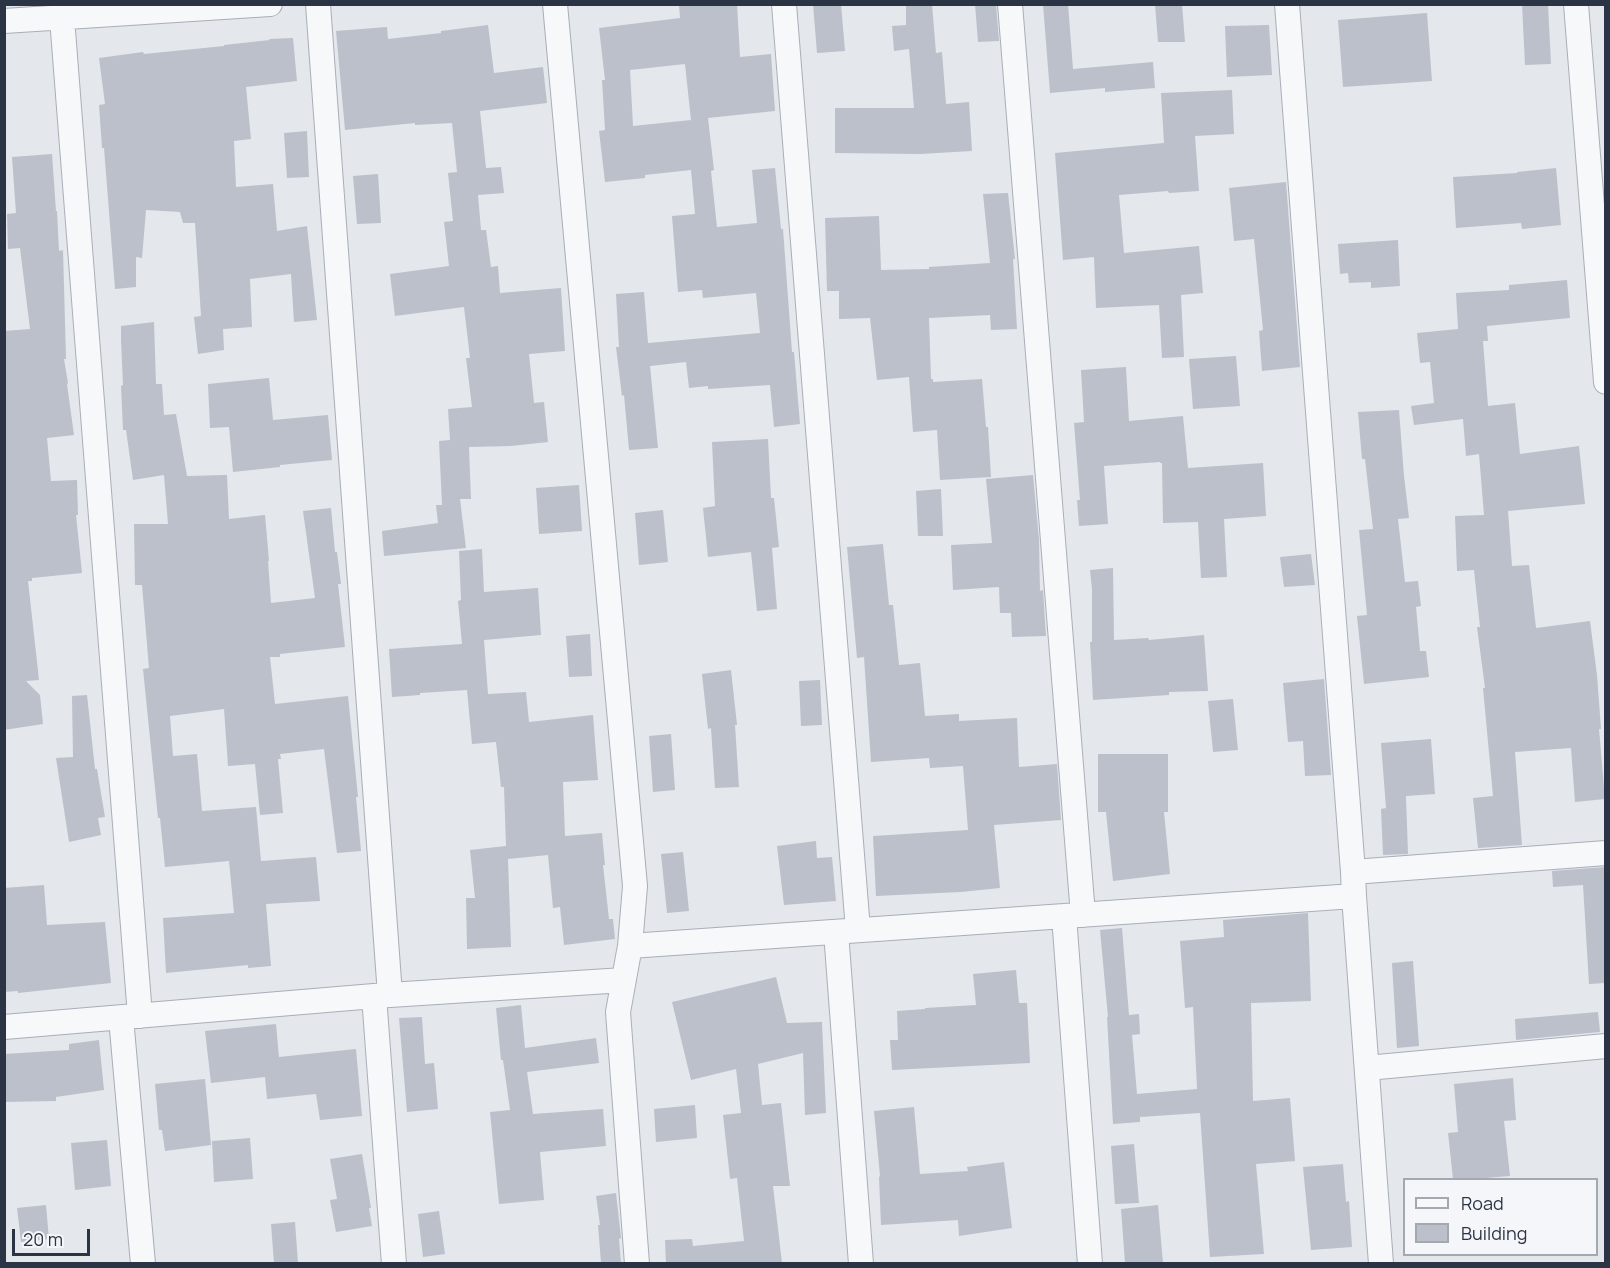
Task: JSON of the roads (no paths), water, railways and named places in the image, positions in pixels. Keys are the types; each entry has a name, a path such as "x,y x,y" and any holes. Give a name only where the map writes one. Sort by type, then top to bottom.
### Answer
{"street":[{"path":"4,21 270,4"},
{"path":"318,4 382,996 394,1263"},
{"path":"555,4 634,886 630,946 618,1012 637,1263"},
{"path":"784,4 847,931 861,1263"},
{"path":"1010,4 1073,915 1090,1263"},
{"path":"1287,4 1381,1263"},
{"path":"1576,4 1602,299 1605,382"},
{"path":"62,18 130,1017 143,1263"},
{"path":"630,946 1073,915 1605,853"},
{"path":"4,1027 382,996 624,980"},
{"path":"1367,1068 1605,1046"}]}
